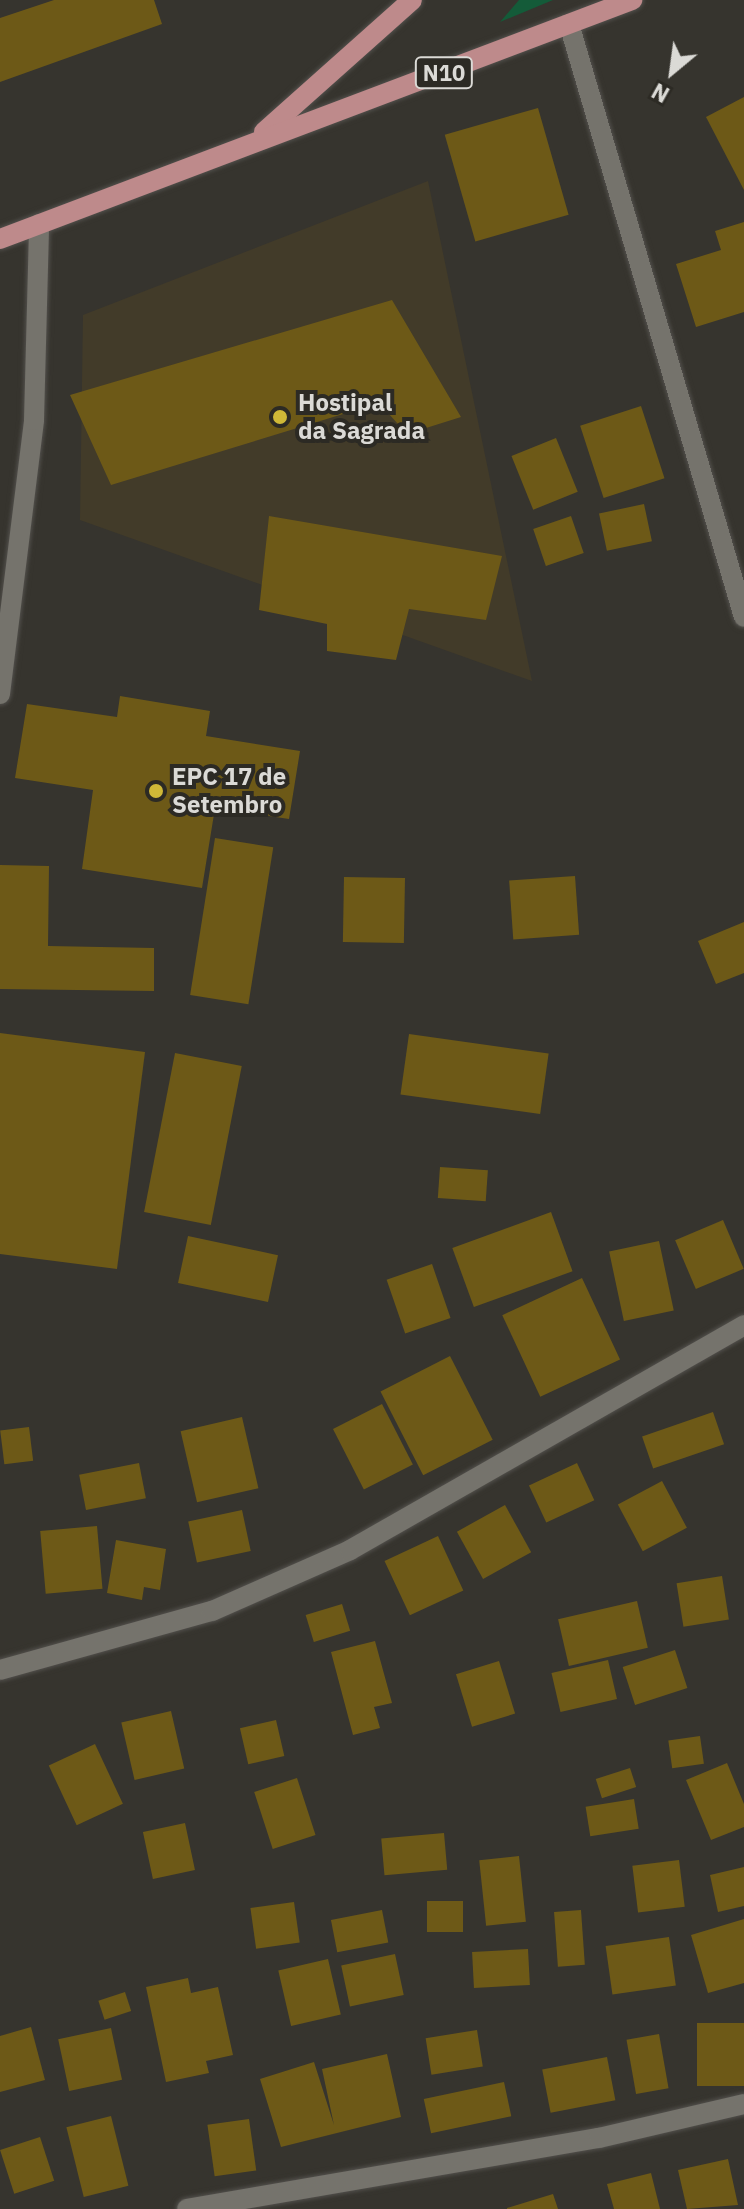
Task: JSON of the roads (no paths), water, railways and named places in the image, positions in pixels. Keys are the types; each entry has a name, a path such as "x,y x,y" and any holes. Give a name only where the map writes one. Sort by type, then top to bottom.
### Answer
{"main road":[{"name":"N10","path":"255,140 412,0"},
{"name":"N10","path":"0,239 255,140 632,0"}],"street":[{"path":"569,24 744,617"},
{"path":"0,694 34,420 39,224"},
{"path":"0,1670 212,1611 350,1550 744,1325"},
{"path":"187,2209 599,2138 744,2104"}],"place":[{"name":"Hostipal da Sagrada","path":"280,417"},
{"name":"EPC 17 de Setembro","path":"156,791"}]}
